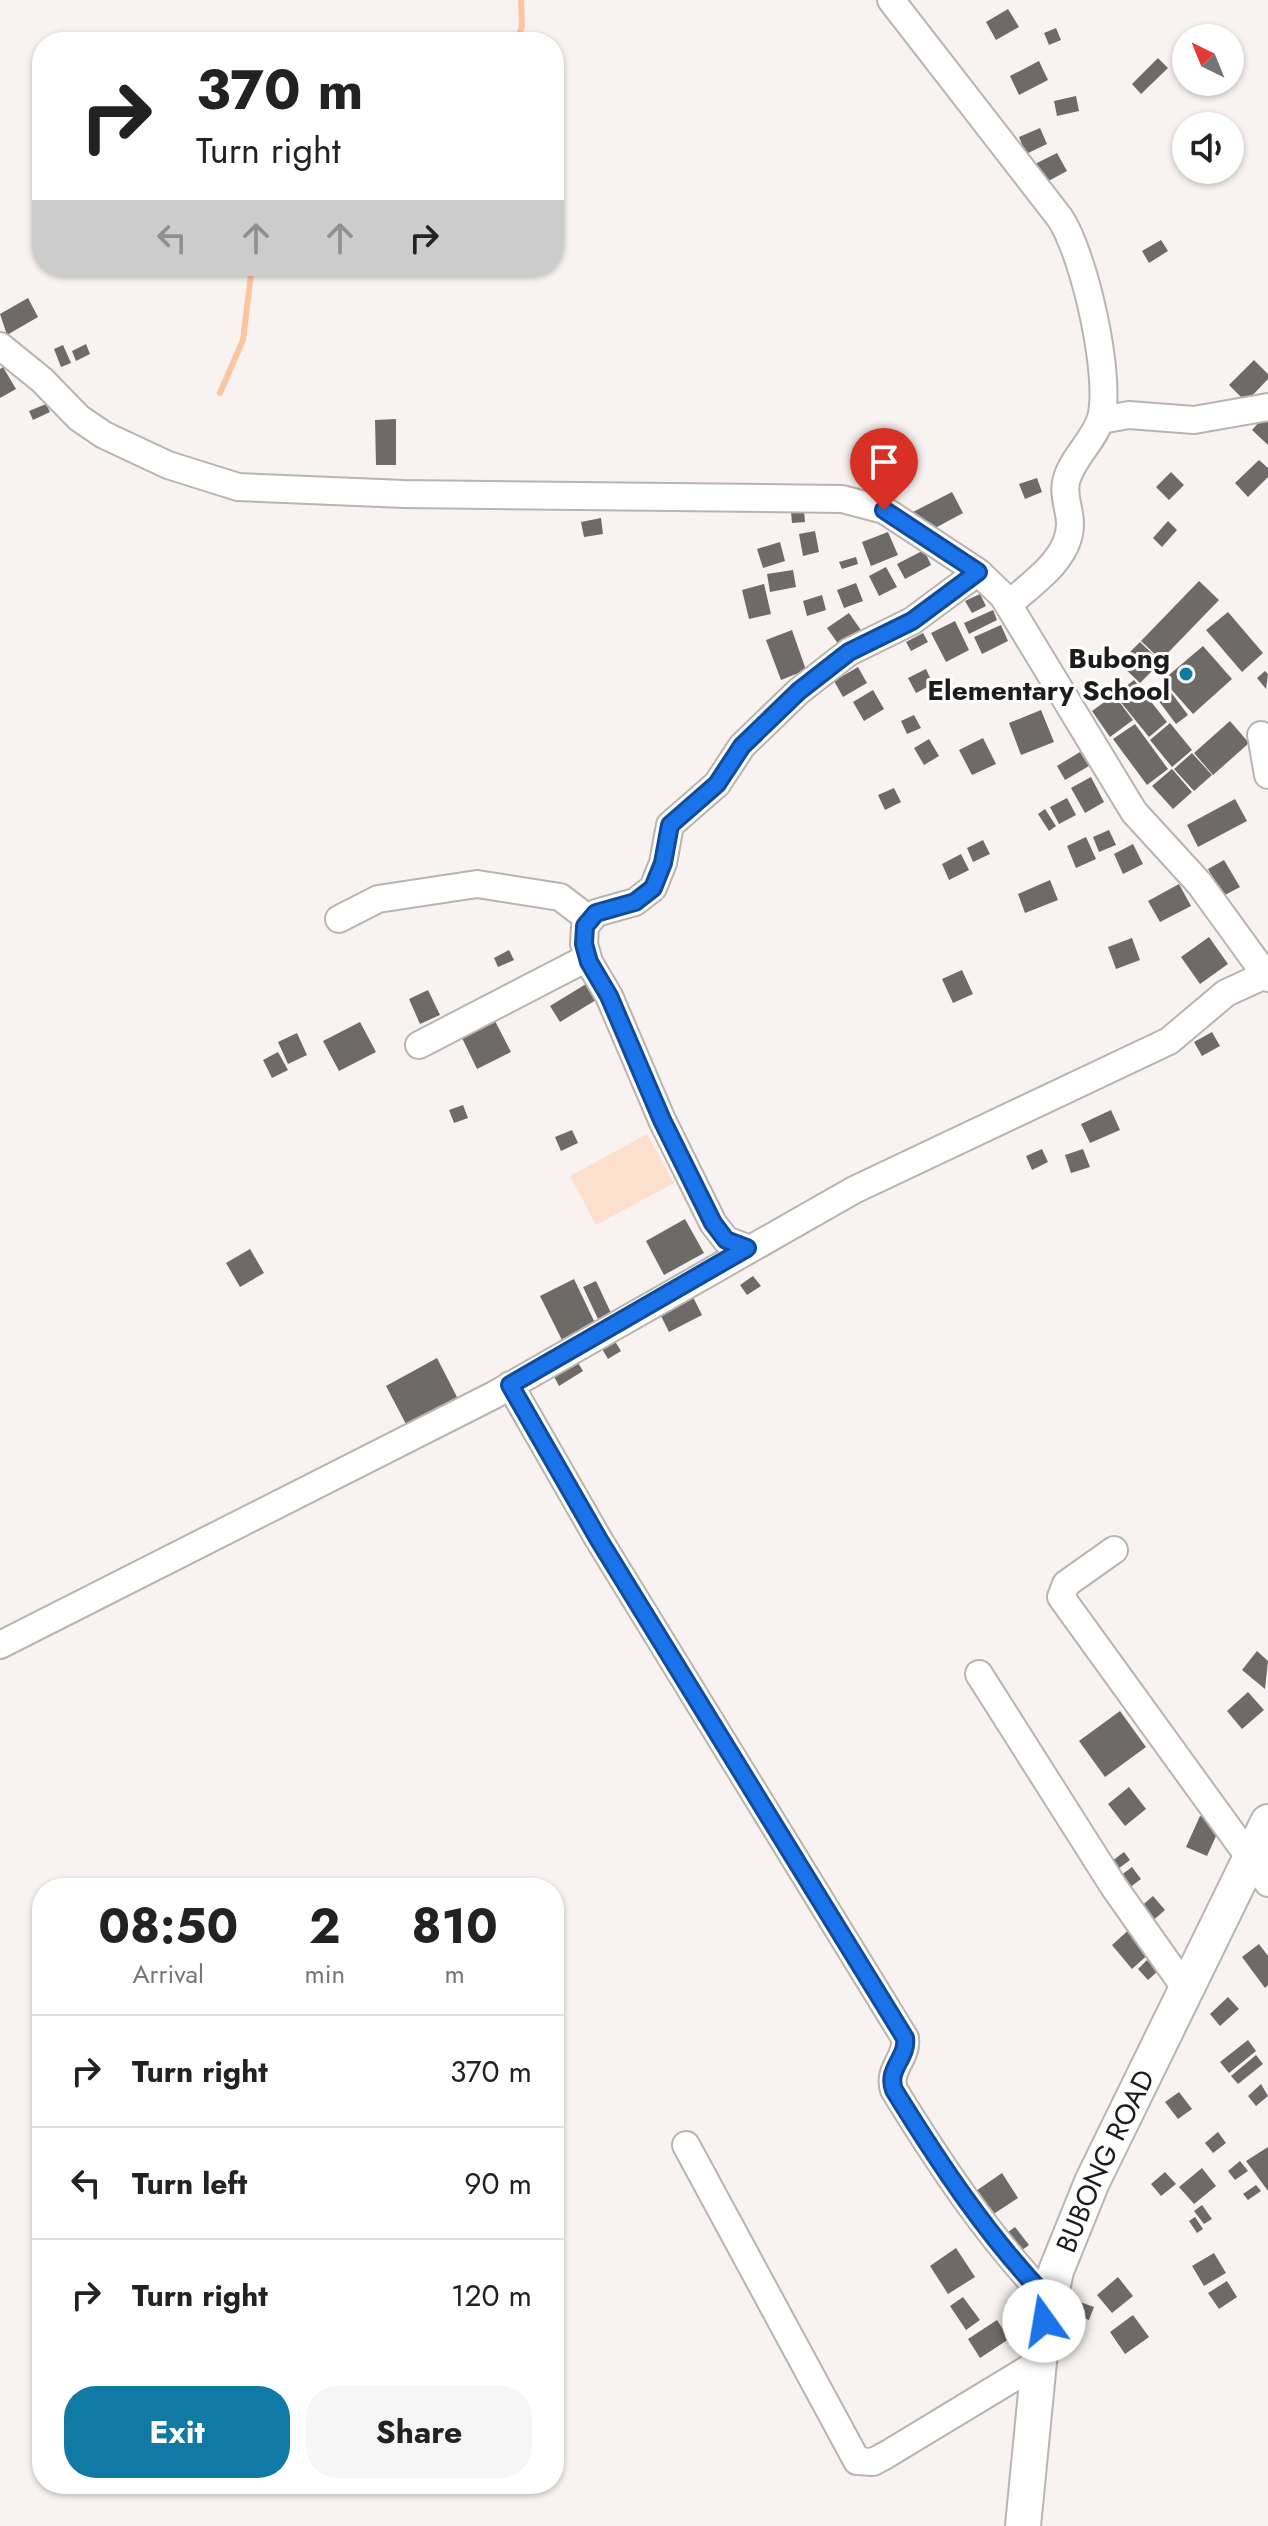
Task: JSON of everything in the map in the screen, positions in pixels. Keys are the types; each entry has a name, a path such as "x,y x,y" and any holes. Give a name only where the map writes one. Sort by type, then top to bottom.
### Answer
{"main road":[{"name":"BUBONG ROAD","path":"1023,2526 1038,2363 1048,2299 1076,2218 1186,1989 1259,1871 1268,1822"}],"street":[{"path":"891,0 1068,231 1091,306 1100,363 1101,420 1067,480 1070,521 1064,550 1009,604"},
{"path":"0,346 79,418 104,435 168,465 225,484 404,494 853,500 884,510 978,572 1009,604 1134,812 1199,883 1266,976 1226,993 1169,1041 1083,1085 882,1176 747,1248 510,1385 0,1645"},
{"path":"1101,420 1129,415 1194,420 1268,407"},
{"path":"747,1248 726,1240 713,1223 662,1120 609,996 587,958 583,935 589,919 596,913 635,902 653,888 663,863 670,825 717,784 742,746 799,691 849,652 912,621 978,572"},
{"path":"1261,735 1268,775"},
{"path":"339,919 378,899 477,884 560,897 589,919"},
{"path":"419,1045 587,958"},
{"path":"510,1385 599,1540 905,2038 905,2049 891,2077 894,2090 975,2210 1015,2264 1048,2299"},
{"path":"1114,1550 1066,1584 1061,1597 1259,1871"},
{"path":"979,1674 1114,1887 1186,1989"},
{"path":"686,2145 857,2461 873,2462 886,2455 1038,2363"}],"shaded area":[{"path":"647,1134 674,1183 596,1225 570,1176"}],"building":[{"path":"1008,9 1019,27 996,40 986,22"},
{"path":"1056,28 1061,40 1049,45 1044,33"},
{"path":"1158,58 1168,68 1141,94 1132,84"},
{"path":"1039,61 1048,80 1019,95 1010,76"},
{"path":"1076,96 1079,111 1057,116 1054,101"},
{"path":"1040,128 1047,144 1026,154 1019,137"},
{"path":"1057,153 1067,171 1041,185 1031,166"},
{"path":"1161,240 1168,251 1149,263 1142,251"},
{"path":"28,298 38,317 7,335 0,314"},
{"path":"86,344 90,354 76,361 72,351"},
{"path":"63,345 71,363 61,367 54,349"},
{"path":"1254,360 1268,374 1268,379 1246,402 1229,385"},
{"path":"3,367 16,389 0,398 0,369"},
{"path":"46,404 50,412 33,420 29,411"},
{"path":"1268,412 1268,445 1252,430"},
{"path":"396,419 396,465 376,465 375,420"},
{"path":"1259,460 1268,468 1268,477 1248,497 1235,483"},
{"path":"1171,472 1184,485 1169,500 1156,487"},
{"path":"1037,478 1042,492 1025,499 1019,484"},
{"path":"952,492 963,513 924,534 913,512"},
{"path":"804,510 805,522 792,523 791,512"},
{"path":"601,518 603,534 584,537 581,522"},
{"path":"1168,521 1177,530 1162,547 1153,538"},
{"path":"815,531 819,552 803,556 799,534"},
{"path":"888,532 898,555 871,566 862,542"},
{"path":"780,542 785,561 763,568 757,549"},
{"path":"924,550 931,565 905,579 897,564"},
{"path":"856,557 858,564 842,569 839,562"},
{"path":"886,567 897,587 879,596 869,576"},
{"path":"793,570 796,587 770,592 767,574"},
{"path":"1199,581 1219,600 1161,660 1141,641"},
{"path":"856,583 863,601 844,608 837,590"},
{"path":"764,584 771,614 749,619 742,590"},
{"path":"980,594 986,606 972,613 965,601"},
{"path":"822,595 826,610 807,616 803,601"},
{"path":"993,610 997,620 969,634 964,623"},
{"path":"1228,612 1263,653 1242,672 1206,630"},
{"path":"849,613 863,633 841,648 827,628"},
{"path":"955,621 969,650 946,662 931,633"},
{"path":"1001,625 1008,641 982,654 974,637"},
{"path":"792,630 806,670 781,680 766,640"},
{"path":"923,633 928,642 911,651 906,642"},
{"path":"1140,642 1161,662 1140,683 1119,663"},
{"path":"1203,646 1232,679 1193,714 1163,680"},
{"path":"858,667 867,683 843,697 834,681"},
{"path":"926,669 933,684 916,693 908,678"},
{"path":"1265,671 1268,674 1266,689 1257,678"},
{"path":"1134,680 1167,722 1149,737 1115,695"},
{"path":"873,690 884,709 864,721 853,702"},
{"path":"1170,691 1188,715 1176,724 1158,700"},
{"path":"1114,695 1133,720 1110,737 1092,711"},
{"path":"1041,710 1054,742 1021,755 1009,723"},
{"path":"914,715 921,728 907,734 901,721"},
{"path":"1230,721 1249,743 1213,775 1194,753"},
{"path":"1170,723 1192,750 1172,767 1150,740"},
{"path":"1135,724 1168,769 1147,785 1113,739"},
{"path":"983,738 996,764 972,775 959,750"},
{"path":"929,739 939,756 924,765 914,748"},
{"path":"1080,752 1089,766 1065,780 1057,766"},
{"path":"1192,753 1212,775 1194,791 1174,769"},
{"path":"1172,769 1192,792 1173,809 1152,786"},
{"path":"1091,777 1104,802 1085,813 1071,788"},
{"path":"894,788 901,802 885,810 878,795"},
{"path":"1067,798 1076,815 1059,824 1050,807"},
{"path":"1235,799 1247,821 1198,847 1187,825"},
{"path":"1045,809 1056,826 1049,831 1038,814"},
{"path":"1109,830 1116,845 1099,852 1093,837"},
{"path":"1086,837 1096,859 1076,868 1067,846"},
{"path":"983,840 990,854 973,862 967,848"},
{"path":"1133,844 1143,864 1123,874 1114,854"},
{"path":"961,854 969,870 949,880 942,864"},
{"path":"1224,860 1240,887 1223,896 1208,869"},
{"path":"1050,880 1058,900 1025,913 1018,894"},
{"path":"1179,884 1191,906 1160,922 1148,901"},
{"path":"1209,937 1228,964 1200,984 1181,957"},
{"path":"1132,938 1140,960 1116,969 1108,947"},
{"path":"509,950 514,960 498,967 494,958"},
{"path":"962,970 973,994 953,1003 942,979"},
{"path":"586,984 596,1000 560,1022 550,1006"},
{"path":"428,990 440,1015 420,1024 409,999"},
{"path":"495,1021 511,1052 477,1069 462,1038"},
{"path":"360,1022 376,1052 339,1071 323,1041"},
{"path":"1212,1032 1220,1046 1202,1056 1194,1042"},
{"path":"297,1033 307,1055 288,1064 278,1042"},
{"path":"278,1052 288,1070 272,1078 263,1060"},
{"path":"463,1105 468,1118 454,1123 449,1110"},
{"path":"1111,1110 1120,1130 1090,1143 1081,1124"},
{"path":"572,1130 578,1143 561,1151 555,1137"},
{"path":"1042,1149 1048,1162 1032,1170 1026,1156"},
{"path":"1083,1149 1090,1167 1071,1173 1065,1155"},
{"path":"685,1219 704,1253 664,1275 646,1241"},
{"path":"250,1249 264,1273 240,1287 226,1263"},
{"path":"753,1276 761,1286 747,1295 740,1285"},
{"path":"574,1279 595,1323 562,1340 540,1296"},
{"path":"596,1281 611,1313 598,1319 583,1287"},
{"path":"691,1293 702,1315 669,1332 658,1310"},
{"path":"611,1335 621,1351 608,1359 598,1342"},
{"path":"573,1355 583,1371 559,1386 550,1369"},
{"path":"437,1358 458,1399 407,1426 386,1386"},
{"path":"1257,1651 1268,1661 1265,1689 1242,1670"},
{"path":"1248,1692 1264,1710 1242,1729 1227,1711"},
{"path":"1120,1711 1146,1747 1105,1777 1079,1741"},
{"path":"1129,1787 1146,1809 1125,1826 1108,1804"},
{"path":"1200,1816 1221,1825 1207,1856 1186,1847"},
{"path":"1124,1852 1130,1860 1118,1869 1112,1861"},
{"path":"1132,1867 1141,1879 1129,1888 1120,1876"},
{"path":"1153,1896 1165,1910 1150,1923 1138,1909"},
{"path":"1132,1927 1152,1951 1132,1969 1112,1945"},
{"path":"1259,1944 1268,1956 1268,1985 1265,1988 1242,1957"},
{"path":"1147,1960 1158,1971 1148,1980 1138,1969"},
{"path":"1228,1997 1239,2009 1220,2026 1210,2014"},
{"path":"1248,2040 1256,2051 1229,2073 1220,2062"},
{"path":"1256,2055 1263,2064 1238,2084 1231,2076"},
{"path":"1261,2084 1268,2096 1256,2106 1248,2096"},
{"path":"1179,2092 1192,2109 1178,2119 1165,2102"},
{"path":"1218,2132 1226,2143 1213,2153 1205,2143"},
{"path":"1268,2147 1268,2191 1246,2161"},
{"path":"1240,2161 1248,2171 1235,2180 1228,2171"},
{"path":"1202,2168 1216,2186 1194,2204 1179,2187"},
{"path":"1165,2172 1176,2184 1161,2196 1151,2184"},
{"path":"1002,2173 1018,2198 989,2217 973,2193"},
{"path":"1256,2185 1261,2191 1248,2200 1243,2194"},
{"path":"1202,2205 1212,2219 1204,2224 1194,2211"},
{"path":"1195,2217 1203,2229 1197,2233 1189,2221"},
{"path":"1015,2227 1029,2245 1014,2256 1000,2238"},
{"path":"956,2248 975,2277 948,2294 930,2266"},
{"path":"1214,2253 1226,2273 1204,2286 1192,2266"},
{"path":"1118,2277 1133,2296 1112,2313 1097,2295"},
{"path":"1227,2281 1237,2297 1219,2309 1208,2293"},
{"path":"963,2297 980,2320 966,2330 950,2306"},
{"path":"1080,2302 1094,2307 1089,2320 1075,2315"},
{"path":"1133,2315 1149,2337 1125,2354 1110,2332"},
{"path":"997,2320 1009,2339 980,2358 968,2339"}],"waterway":[{"path":"520,32 521,0"},
{"path":"220,393 243,340 251,276"}],"place":[{"name":"Bubong Elementary School","path":"1186,674"}],"route":[{"path":"884,510 931,544 978,572 945,600 912,621 872,638 849,652 799,691 733,756 717,784 670,825 663,863 653,888 635,902 596,913 589,919 583,935 589,962 609,996 662,1120 713,1223 726,1240 747,1248 700,1278 510,1385 599,1540 905,2038 905,2049 891,2077 894,2090 975,2210 1015,2264 1048,2299 1044,2321"}]}
